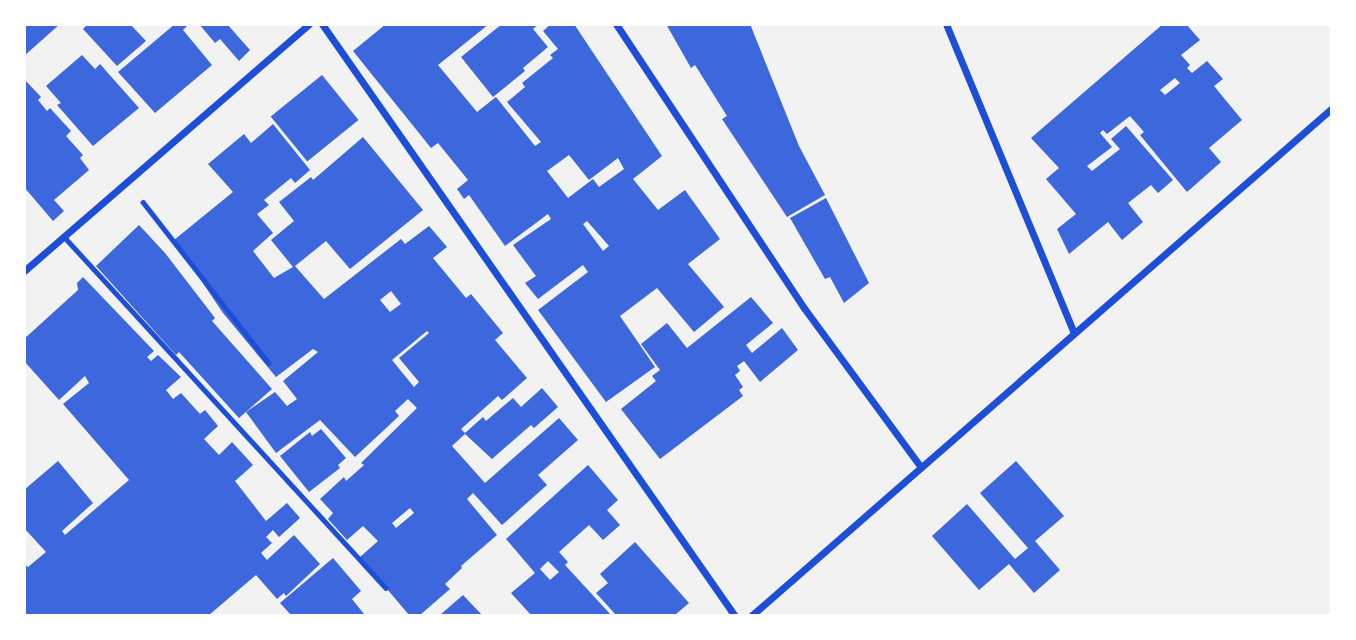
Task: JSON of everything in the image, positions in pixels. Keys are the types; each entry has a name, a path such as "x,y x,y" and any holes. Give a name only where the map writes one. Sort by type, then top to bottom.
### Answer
{"street":[{"path":"24,271 309,24"},
{"path":"322,24 735,615"},
{"path":"616,24 804,308 921,467"},
{"path":"946,24 1074,332"},
{"path":"751,615 1332,107"}],"lane":[{"path":"64,237 386,588"}],"path":[{"path":"127,182 269,363"}],"building":[{"path":"24,24 60,24 24,56"},
{"path":"88,24 130,24 146,41 117,66 83,29"},
{"path":"175,24 189,24 183,30 212,65 155,113 118,72"},
{"path":"199,24 227,24 250,50 239,61 220,39 215,43"},
{"path":"386,24 489,24 438,65 477,112 496,97 535,146 541,142 507,102 525,87 522,83 553,58 550,55 558,49 543,31 551,24 574,24 662,156 633,179 658,210 685,190 720,239 688,264 724,307 694,332 657,288 620,316 655,367 606,402 538,310 588,272 583,265 538,299 525,283 536,276 513,245 551,219 548,214 505,246 469,195 464,199 457,189 468,180 438,143 431,148 353,51","holes":["569,155 589,180 618,158 624,169 599,187 593,179 568,198 547,171","587,221 609,246 603,251 583,224"]},
{"path":"502,24 539,24 533,29 548,47 523,68 525,71 493,97 461,57"},
{"path":"666,24 750,24 799,146 825,195 787,217 722,119 727,116 695,65 691,68"},
{"path":"1163,24 1186,24 1200,40 1181,55 1190,65 1187,68 1192,73 1207,61 1223,79 1214,86 1242,120 1209,148 1221,162 1187,192 1140,135 1144,132 1130,116 1107,134 1103,130 1100,133 1112,147 1087,166 1092,171 1120,149 1111,139 1126,126 1173,180 1158,193 1151,185 1128,203 1143,222 1122,240 1108,222 1069,254 1057,229 1076,214 1046,179 1059,168 1031,138","holes":["1175,78 1180,83 1165,95 1160,90"]},
{"path":"82,55 95,69 100,64 139,108 93,146 57,105 61,103 46,86"},
{"path":"322,75 359,120 307,162 271,117"},
{"path":"24,79 41,97 38,100 47,111 50,108 71,131 66,136 83,155 80,158 89,170 54,200 64,211 53,221 24,187"},
{"path":"273,124 310,170 295,183 291,178 264,200 269,205 257,214 273,233 253,251 274,278 293,267 271,240 294,221 279,202 311,177 313,180 363,137 423,210 350,269 326,241 295,266 324,299 401,239 405,244 429,226 447,247 433,258 466,298 471,294 503,333 495,340 527,378 502,400 498,396 461,429 465,433 483,417 486,421 513,398 521,407 542,388 558,407 534,428 531,425 492,459 465,434 452,446 485,483 559,418 578,440 538,475 547,485 502,525 473,493 467,499 497,535 461,566 445,584 450,589 420,615 409,615 360,557 378,541 363,526 347,540 328,519 333,513 320,499 344,477 346,481 364,465 361,463 417,408 408,399 395,411 399,416 355,457 320,420 276,453 246,412 275,392 287,406 297,399 283,381 318,352 313,349 276,377 223,313 174,240 233,192 208,164 244,134 251,143","holes":["391,291 401,304 390,312 380,300","427,331 429,333 399,358 419,382 414,387 392,360","410,508 414,513 396,528 392,523"]},
{"path":"826,198 869,283 844,303 830,277 825,279 790,218"},
{"path":"139,225 165,253 215,318 212,321 272,389 239,418 179,352 176,355 96,266"},
{"path":"83,277 154,351 147,357 151,361 158,355 181,377 166,390 173,399 181,393 200,414 205,410 218,426 204,439 219,455 232,442 253,465 235,481 266,521 287,503 300,518 279,537 273,530 266,537 272,543 261,553 267,560 294,535 320,564 286,596 284,593 277,599 256,575 209,615 24,615 24,564 28,567 46,552 24,528 24,490 58,461 93,503 62,531 65,535 129,480 63,404 89,383 85,376 59,400 24,361 24,339 78,290 77,283"},
{"path":"751,297 773,323 746,345 752,353 782,328 798,350 760,382 744,361 737,366 740,371 735,375 743,387 739,390 743,396 660,459 621,409 656,381 652,376 660,370 641,344 667,323 687,348"},
{"path":"321,429 346,458 338,465 340,468 309,492 280,456 310,432 312,436"},
{"path":"1016,461 1064,516 1035,541 1060,570 1034,593 1009,564 979,590 932,536 967,504 1015,559 1028,548 980,493"},
{"path":"588,465 618,500 607,510 620,525 603,540 589,525 559,552 568,562 565,565 611,615 531,615 511,593 535,573 506,539","holes":["548,561 559,572 550,580 540,569"]},
{"path":"635,542 689,603 675,615 616,615 596,593 608,583 600,574"},
{"path":"333,558 361,591 352,599 364,614 291,615 280,603"},
{"path":"463,595 482,615 440,615"}]}
